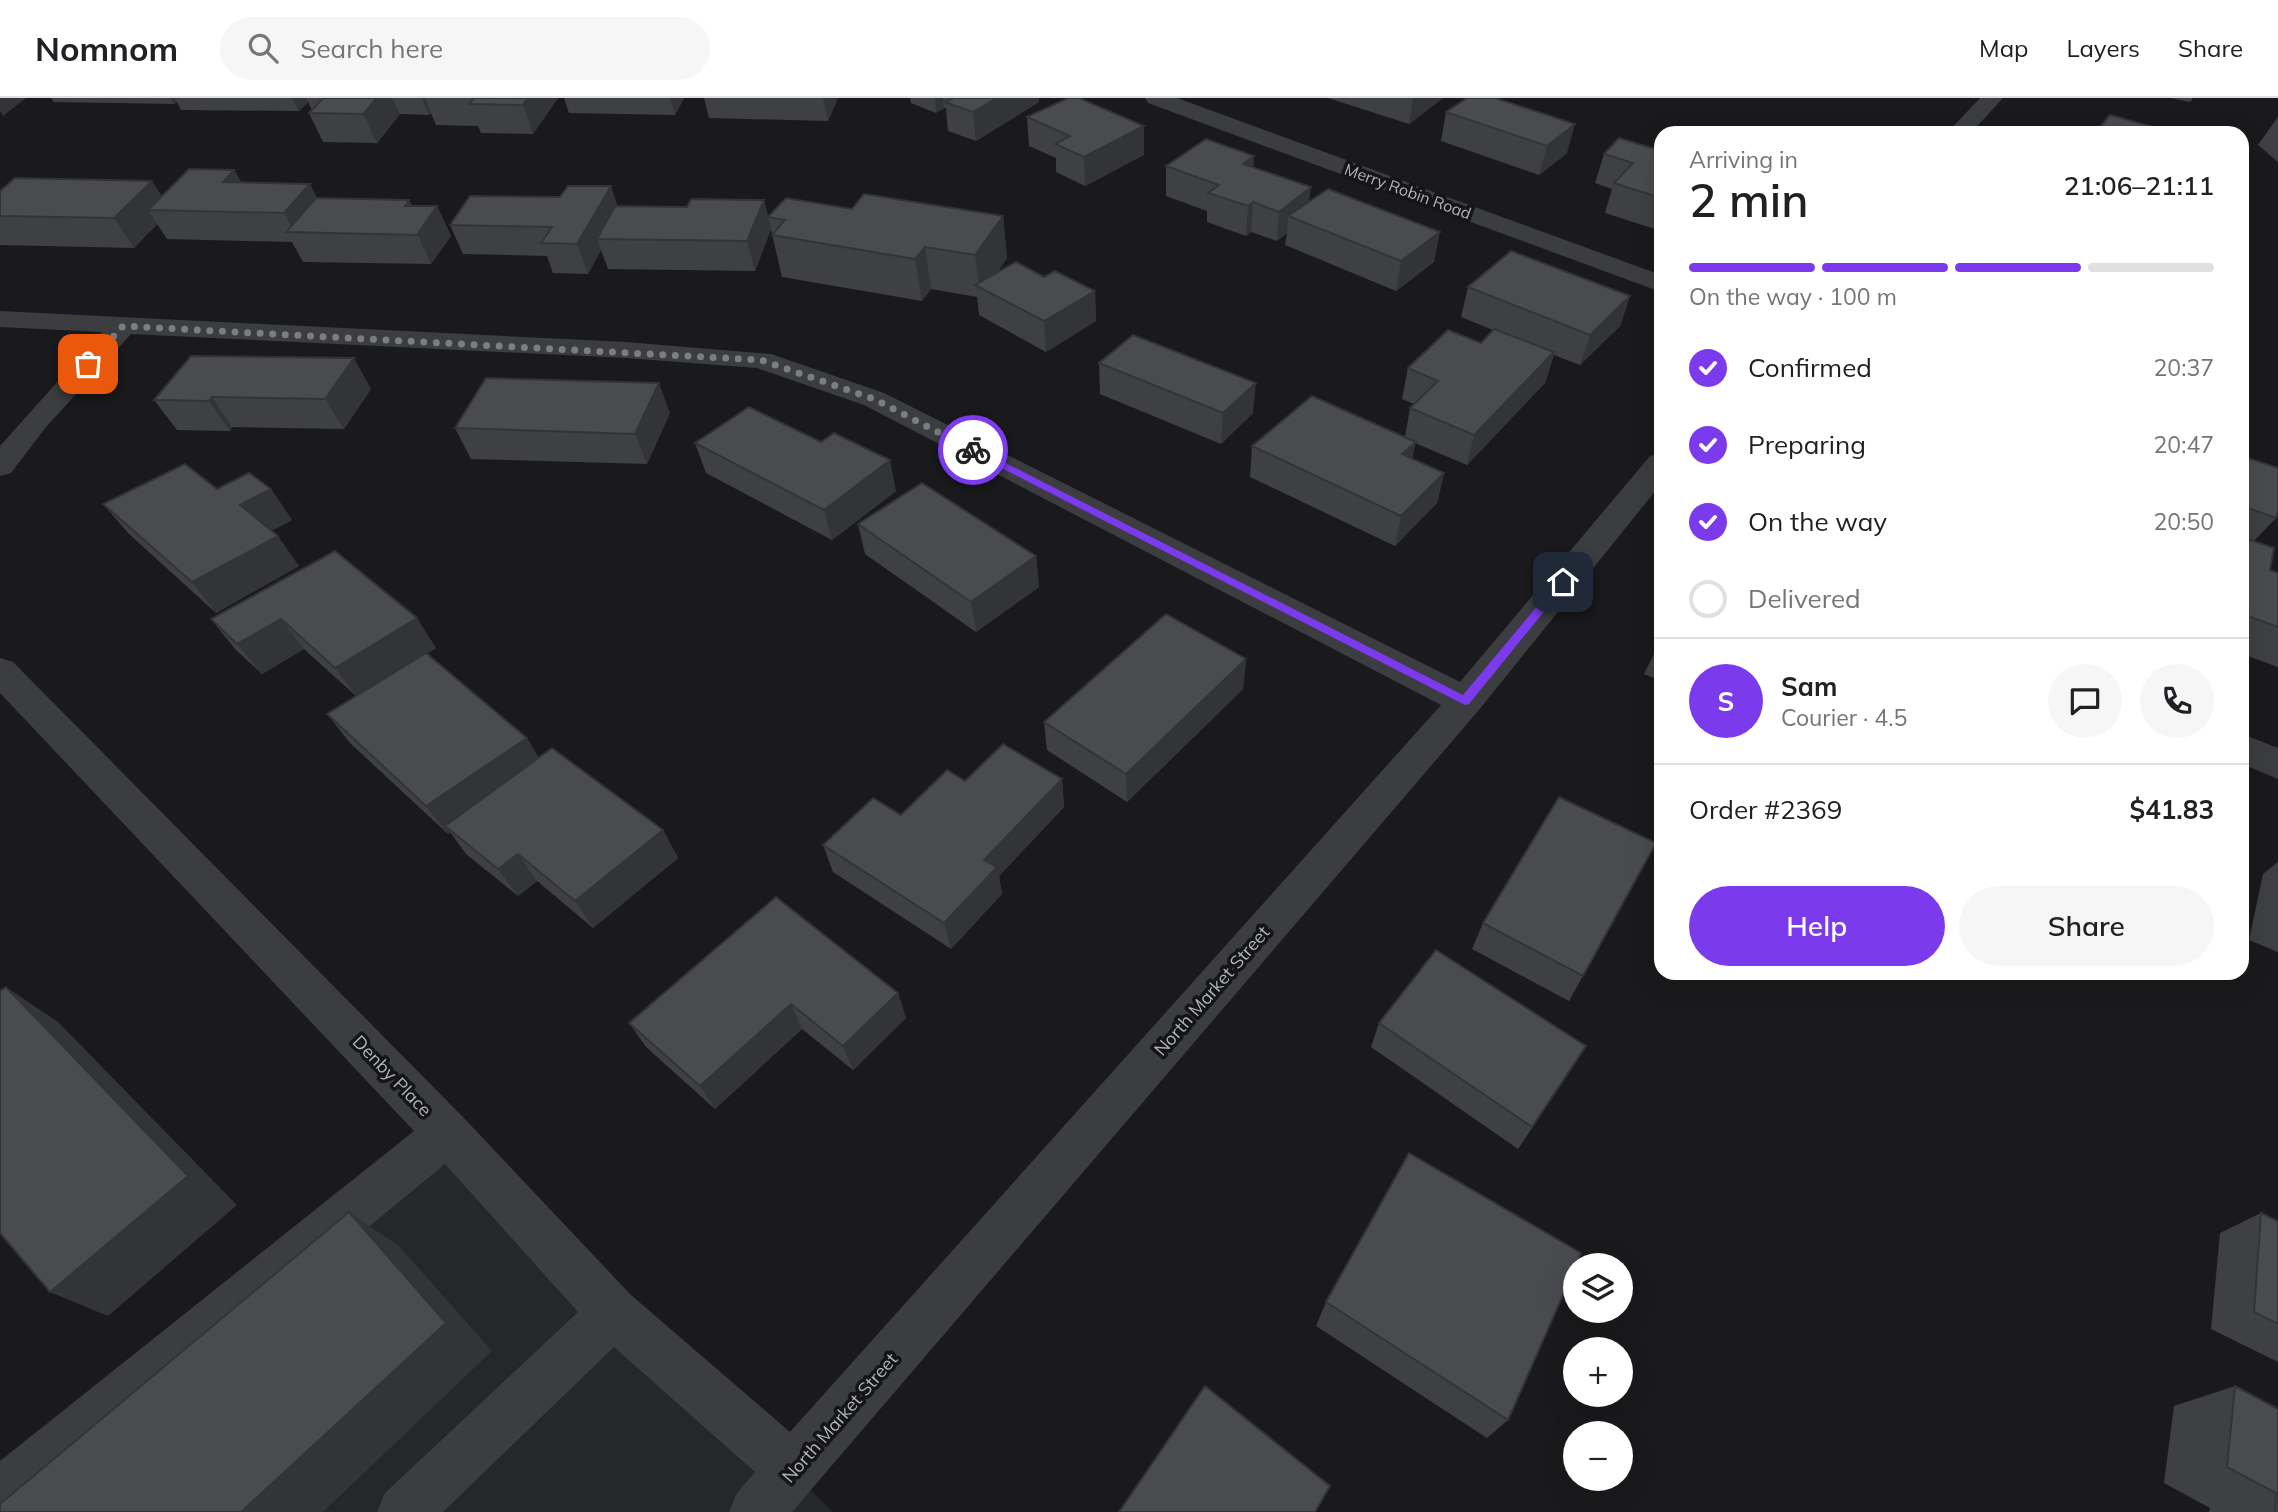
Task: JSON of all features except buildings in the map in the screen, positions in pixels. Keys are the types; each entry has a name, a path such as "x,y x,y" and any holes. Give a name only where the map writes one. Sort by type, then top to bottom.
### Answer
{"street":[{"name":"Merry Robin Road","path":"1156,98 1654,281"},
{"path":"1965,126 1991,98"},
{"path":"0,319 761,360 874,399 1465,701"},
{"path":"0,466 36,421 123,326"},
{"name":"North Market Street","path":"756,1512 1465,701 1654,480"},
{"name":"Denby Place","path":"0,671 447,1133 613,1313 793,1471"},
{"path":"2249,751 2278,764"},
{"path":"0,1496 447,1133"},
{"path":"404,1512 613,1313"}],"shaded area":[{"path":"447,1133 833,1512 0,1512"}],"way so far":[{"path":"88,364 123,326 626,350 761,360 874,399 973,450"}],"route":[{"path":"973,450 1465,701 1563,582"}]}
